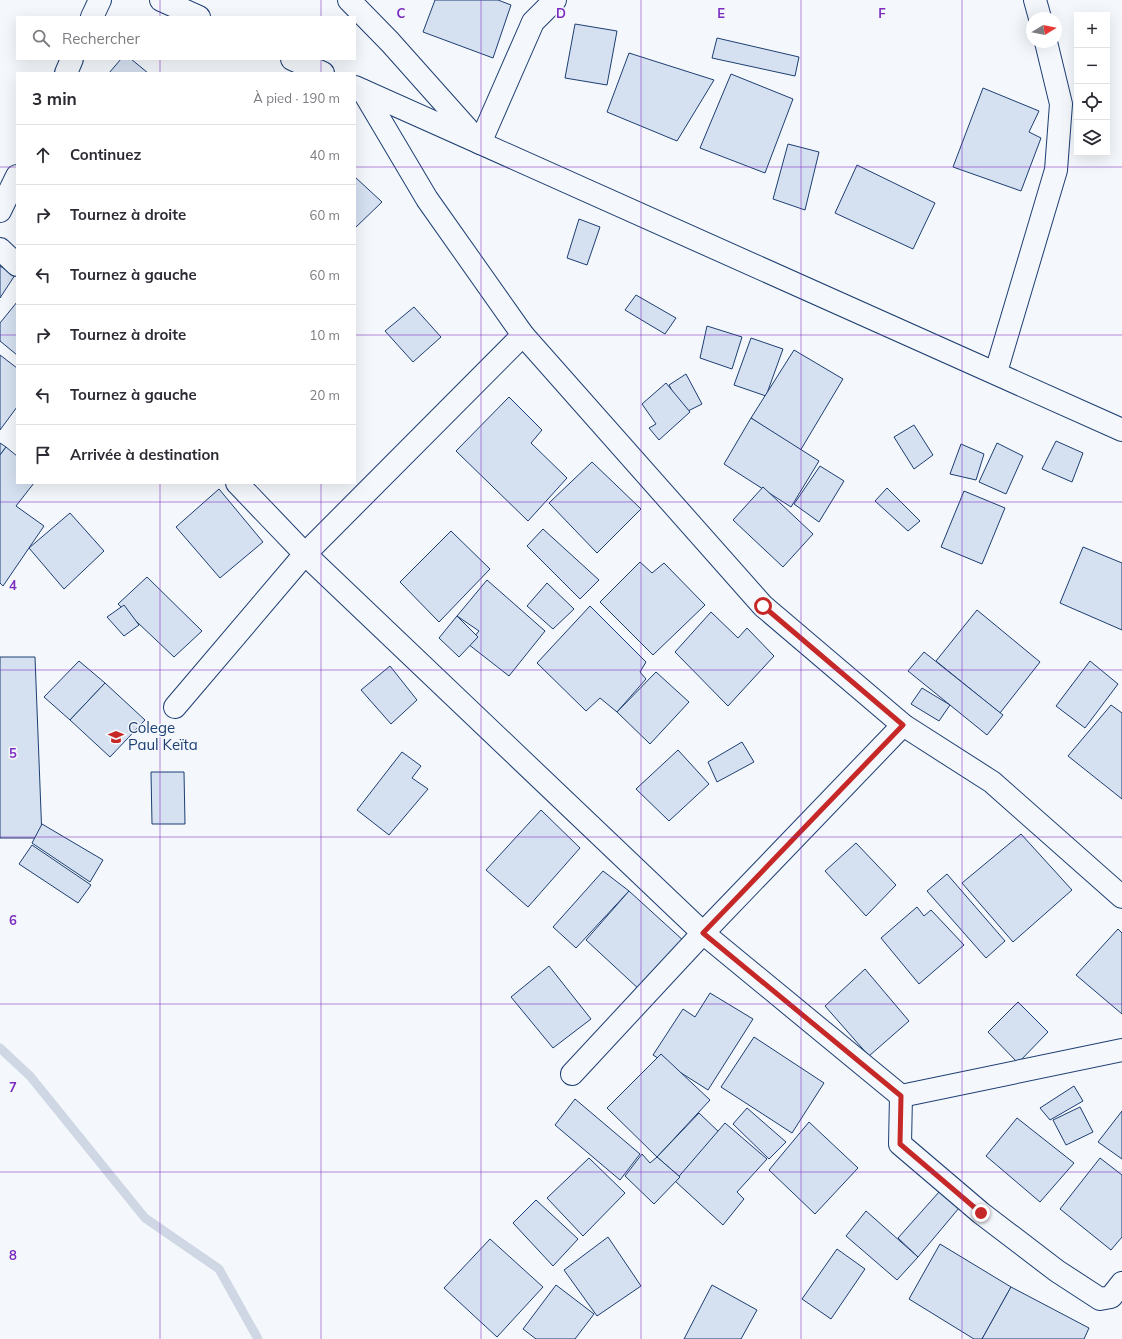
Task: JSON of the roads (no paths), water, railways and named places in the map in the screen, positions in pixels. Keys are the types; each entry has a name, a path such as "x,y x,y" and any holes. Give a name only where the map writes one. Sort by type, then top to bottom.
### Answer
{"street":[{"path":"92,16 100,0"},
{"path":"161,0 196,16"},
{"path":"349,0 390,42 480,143"},
{"path":"480,143 533,22 555,0"},
{"path":"1035,0 1038,12"},
{"path":"996,372 1056,170 1061,104 1047,48"},
{"path":"66,72 72,60"},
{"path":"294,60 321,72"},
{"path":"359,89 996,372 1122,430"},
{"path":"359,89 427,200 523,335 763,606 903,725 992,782 1122,898"},
{"path":"2,201 16,178"},
{"path":"0,249 16,264"},
{"path":"175,707 305,554 523,335"},
{"path":"238,484 305,554 703,933 901,1096"},
{"path":"572,1074 703,933 903,725"},
{"path":"901,1096 1122,1050"},
{"path":"901,1096 900,1144 981,1213 1057,1271 1100,1299 1111,1297 1122,1283"}],"waterway":[{"path":"0,1048 30,1076 145,1218 219,1269 258,1339"}],"place":[{"name":"Colege Paul Keïta","path":"116,737"}]}
